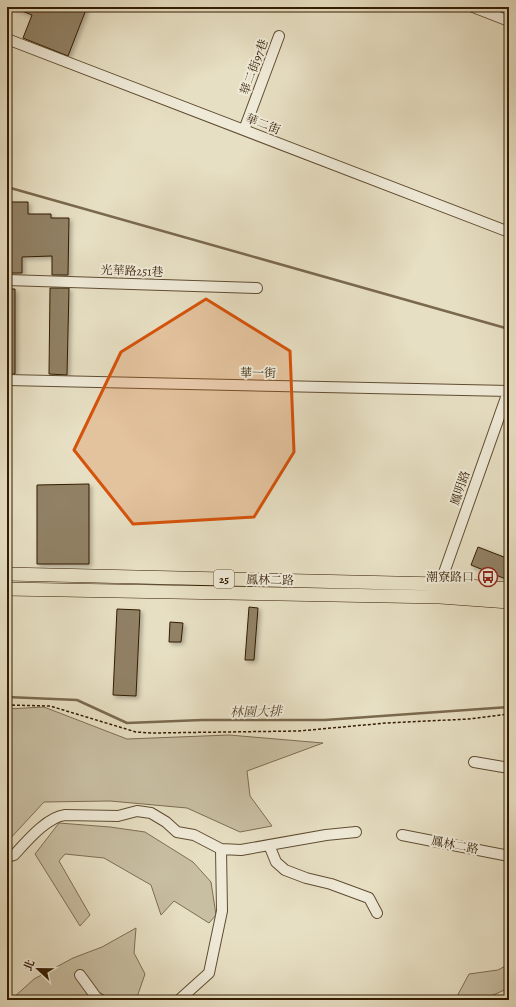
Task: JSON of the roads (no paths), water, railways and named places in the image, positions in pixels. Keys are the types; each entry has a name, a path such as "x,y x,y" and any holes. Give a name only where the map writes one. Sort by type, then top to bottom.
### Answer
{"main road":[{"name":"鳳林二路","path":"7,574 440,590 509,602"},
{"name":"鳳林二路","path":"7,589 509,589"}],"street":[{"path":"473,7 509,21"},
{"name":"華二街97巷","path":"244,130 279,36"},
{"name":"華二街","path":"7,39 509,232"},
{"name":"光華路251巷","path":"7,280 257,288"},
{"name":"華一街","path":"7,380 509,390"},
{"name":"鳳明路","path":"440,590 509,390"},
{"path":"474,762 509,768"},
{"path":"7,857 14,855 47,823 59,815 118,816 137,811 151,813 166,822 177,832 194,835 221,849 241,850 326,835 356,832"},
{"name":"鳳林二路","path":"402,835 509,856"},
{"path":"269,845 276,862 285,870 306,878 331,884 369,898 377,913"},
{"path":"179,1000 209,972 222,911 221,849"},
{"path":"80,975 96,997 100,1000"}],"waterway":[{"path":"7,187 509,329"},
{"name":"林園大排","path":"7,697 77,700 127,723 202,720 325,720 509,707"}],"place":[{"name":"潮寮路口","path":"488,577"}]}
